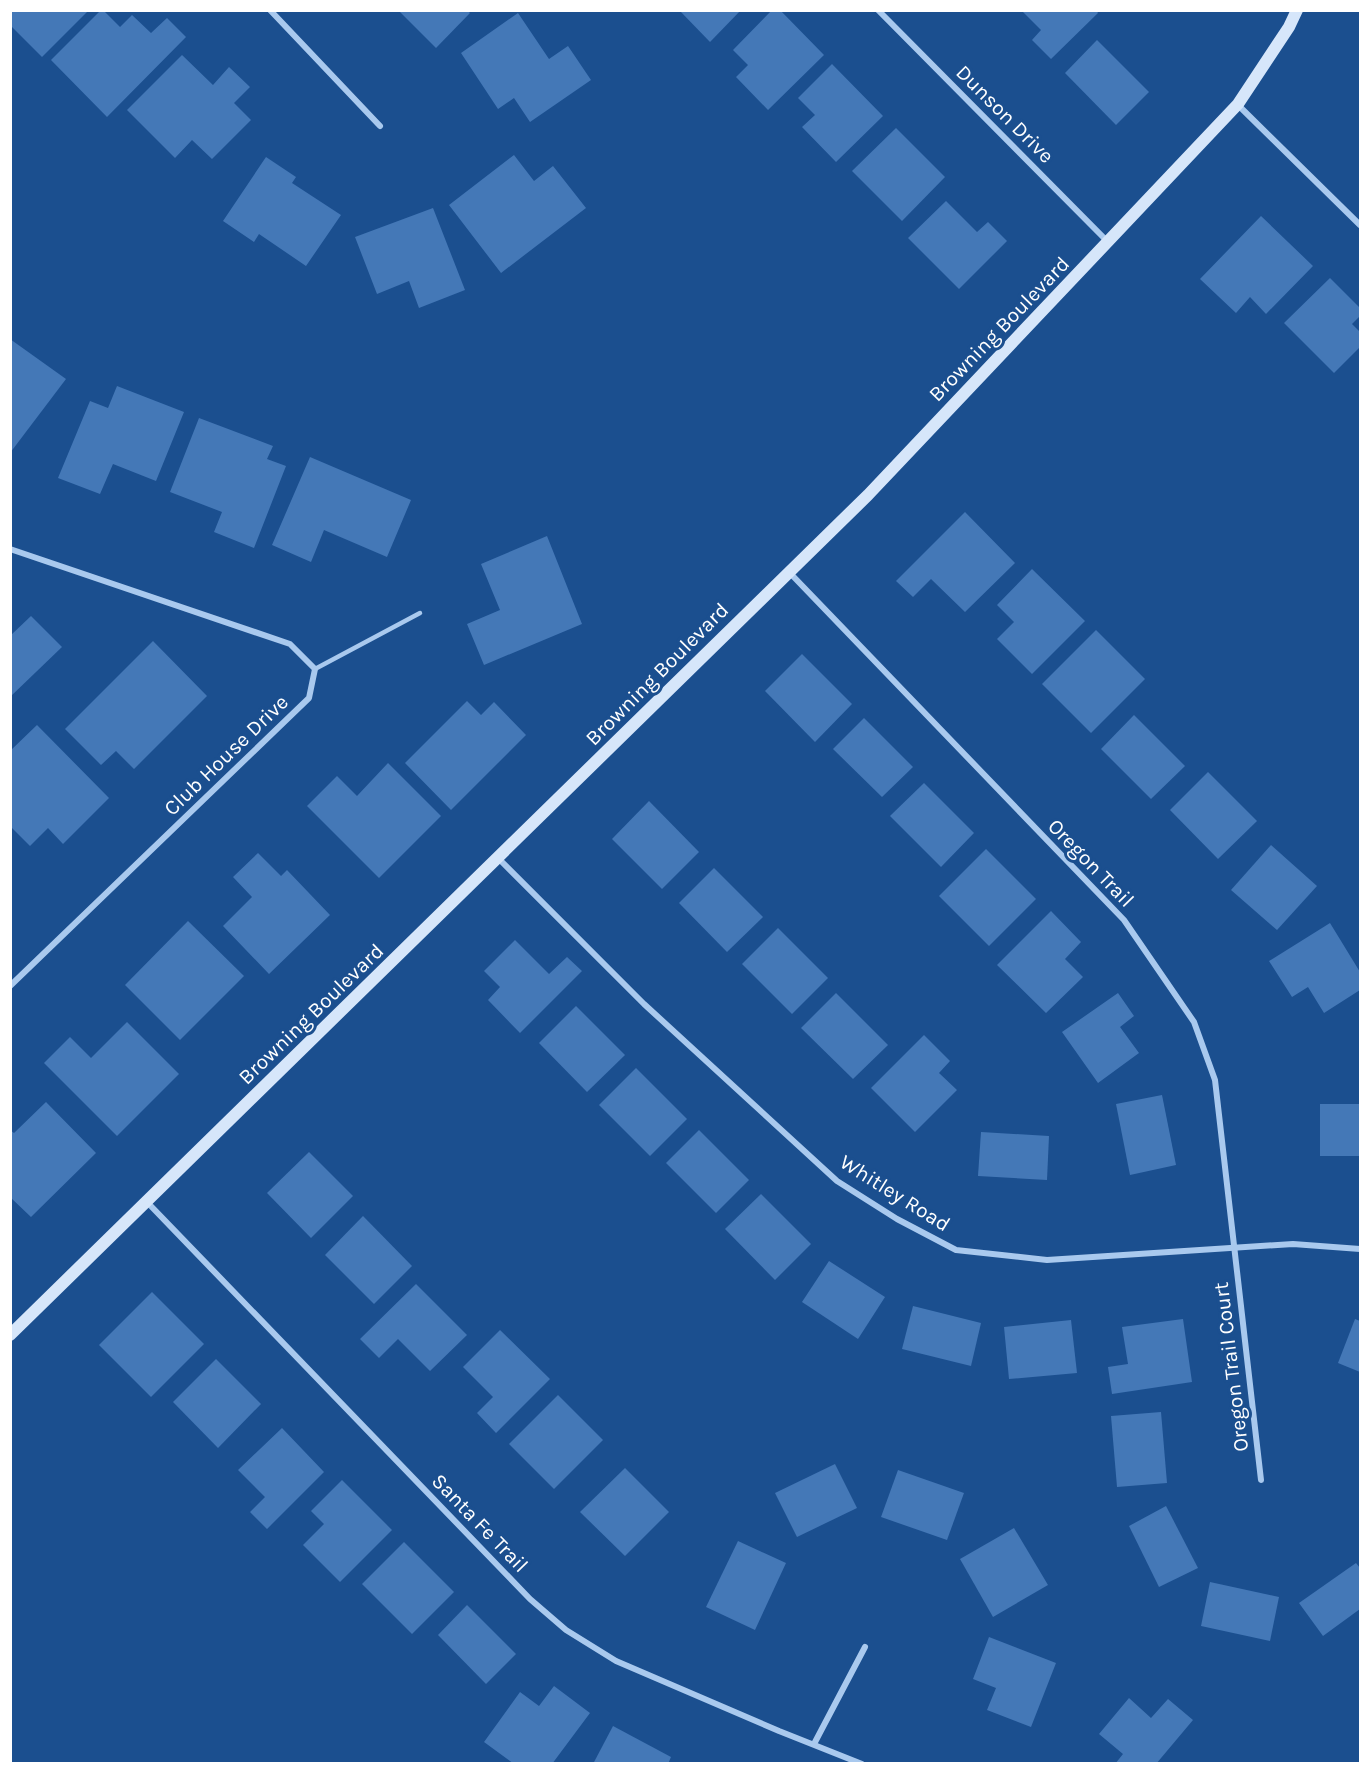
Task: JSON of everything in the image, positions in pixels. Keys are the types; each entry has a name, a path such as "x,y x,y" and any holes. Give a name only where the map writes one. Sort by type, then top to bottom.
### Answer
{"street":[{"path":"270,10 381,126"},
{"name":"Dunson Drive","path":"878,10 1108,242"},
{"name":"Browning Boulevard","path":"10,1335 868,495 1238,104 1289,27 1297,10"},
{"path":"1238,104 1360,225"},
{"path":"10,549 290,644 315,669"},
{"name":"Oregon Trail","path":"788,572 1124,920 1194,1022 1215,1080 1233,1250"},
{"name":"Club House Drive","path":"10,986 309,698 315,669"},
{"name":"Whitley Road","path":"498,858 644,1004 837,1181 897,1219 956,1250 1047,1260 1233,1250 1293,1244 1360,1249"},
{"name":"Santa Fe Trail","path":"147,1203 530,1599 566,1630 616,1661 862,1764"},
{"name":"Oregon Trail Court","path":"1233,1250 1261,1480"},
{"path":"814,1744 865,1647"}],"lane":[{"path":"315,669 420,612"}],"building":[{"path":"10,10 89,10 42,57 10,25"},
{"path":"101,10 120,27 132,15 151,33 167,18 186,37 107,117 51,60"},
{"path":"398,10 467,10 470,13 436,48"},
{"path":"679,10 741,10 710,42"},
{"path":"772,10 780,10 824,55 768,110 736,77 748,65 733,50"},
{"path":"1021,10 1096,10 1098,13 1051,59 1032,40 1041,30"},
{"path":"518,13 549,59 568,46 591,80 530,122 514,98 498,109 461,53"},
{"path":"1097,40 1149,92 1116,125 1065,73"},
{"path":"182,55 213,85 229,67 250,87 234,103 251,120 212,159 192,140 175,158 127,110"},
{"path":"832,64 883,116 836,162 802,127 815,115 798,98"},
{"path":"896,128 945,177 902,221 852,171"},
{"path":"514,155 534,181 553,166 586,208 501,273 449,205"},
{"path":"266,157 296,177 292,183 341,215 306,266 259,234 254,242 223,221"},
{"path":"946,201 977,232 988,222 1007,241 959,289 908,238"},
{"path":"433,208 465,290 419,308 409,281 377,294 355,237"},
{"path":"1261,216 1313,266 1266,314 1250,297 1236,313 1200,279"},
{"path":"1330,278 1360,308 1360,316 1352,324 1360,332 1360,347 1334,373 1284,323"},
{"path":"10,339 66,379 10,453"},
{"path":"117,386 184,412 156,481 113,464 100,494 58,478 90,401 108,408"},
{"path":"199,418 273,446 267,459 286,466 254,548 214,532 222,512 170,492"},
{"path":"310,457 411,500 387,557 324,530 311,562 272,545"},
{"path":"965,512 1015,563 965,612 931,579 913,597 896,581"},
{"path":"547,536 582,624 484,665 467,624 500,610 481,564"},
{"path":"1032,569 1085,621 1032,674 997,639 1014,622 997,605"},
{"path":"31,616 62,647 10,697 10,636"},
{"path":"1096,630 1145,679 1091,733 1042,684"},
{"path":"153,641 207,696 134,769 116,751 101,765 65,729"},
{"path":"802,654 852,704 815,742 765,691"},
{"path":"467,701 481,715 494,702 526,735 451,810 405,763"},
{"path":"1134,715 1185,766 1151,799 1101,749"},
{"path":"864,718 913,767 882,797 833,749"},
{"path":"37,725 109,798 63,844 48,828 30,846 10,826 10,751"},
{"path":"388,763 441,816 379,878 307,806 337,776 357,796"},
{"path":"1208,772 1257,821 1218,859 1170,810"},
{"path":"924,783 974,833 941,867 890,816"},
{"path":"649,801 699,852 662,889 612,839"},
{"path":"1271,845 1317,886 1277,930 1231,890"},
{"path":"986,849 1036,899 989,946 939,896"},
{"path":"258,853 281,876 287,870 330,915 269,974 223,926 252,897 233,877"},
{"path":"714,868 763,917 727,952 679,903"},
{"path":"1051,911 1081,942 1065,959 1083,977 1046,1013 997,965"},
{"path":"188,921 244,976 180,1040 125,985"},
{"path":"1330,923 1360,972 1360,990 1324,1013 1308,987 1292,997 1269,961"},
{"path":"778,928 828,978 792,1014 742,964"},
{"path":"515,940 549,974 567,957 582,971 520,1033 488,1000 500,987 484,971"},
{"path":"836,993 888,1045 853,1079 801,1028"},
{"path":"1118,993 1134,1016 1120,1027 1139,1053 1098,1083 1062,1032"},
{"path":"576,1006 625,1055 587,1092 539,1043"},
{"path":"127,1022 179,1074 117,1136 44,1063 70,1037 91,1058"},
{"path":"924,1035 950,1061 939,1073 957,1090 915,1132 871,1088"},
{"path":"636,1068 687,1119 650,1156 599,1105"},
{"path":"1162,1095 1176,1165 1130,1175 1116,1104"},
{"path":"46,1102 96,1153 31,1217 10,1197 10,1130 14,1133"},
{"path":"1320,1104 1360,1104 1360,1156 1320,1156"},
{"path":"699,1130 749,1180 716,1213 666,1163"},
{"path":"981,1132 1049,1136 1047,1180 978,1176"},
{"path":"309,1152 353,1196 311,1238 267,1193"},
{"path":"761,1194 811,1244 775,1280 725,1229"},
{"path":"363,1216 412,1266 374,1304 325,1255"},
{"path":"829,1261 885,1297 858,1339 802,1302"},
{"path":"416,1284 467,1335 430,1371 398,1339 379,1358 360,1339"},
{"path":"152,1292 204,1344 151,1397 99,1345"},
{"path":"913,1306 981,1323 971,1366 902,1349"},
{"path":"1183,1319 1192,1382 1112,1394 1108,1367 1128,1364 1122,1327"},
{"path":"1355,1319 1360,1321 1360,1372 1338,1363"},
{"path":"1071,1320 1077,1373 1009,1379 1004,1327"},
{"path":"500,1330 550,1379 496,1433 477,1413 493,1397 463,1367"},
{"path":"216,1359 261,1404 218,1448 173,1402"},
{"path":"558,1395 603,1440 554,1489 509,1444"},
{"path":"1161,1412 1167,1483 1117,1487 1111,1416"},
{"path":"282,1428 324,1472 267,1529 250,1512 265,1497 238,1470"},
{"path":"835,1464 857,1508 797,1537 775,1493"},
{"path":"625,1468 669,1512 625,1556 580,1512"},
{"path":"898,1470 964,1493 947,1540 881,1517"},
{"path":"342,1480 392,1530 340,1582 303,1545 324,1524 311,1511"},
{"path":"1166,1506 1198,1568 1159,1587 1129,1526"},
{"path":"1014,1528 1048,1585 993,1617 960,1559"},
{"path":"738,1541 786,1563 755,1630 706,1607"},
{"path":"404,1542 454,1592 412,1634 362,1584"},
{"path":"1356,1563 1360,1568 1360,1609 1323,1636 1299,1603"},
{"path":"1210,1582 1279,1597 1270,1641 1201,1626"},
{"path":"467,1605 516,1654 486,1684 438,1635"},
{"path":"989,1637 1056,1663 1031,1727 987,1710 996,1688 973,1679"},
{"path":"554,1686 590,1713 552,1764 514,1764 484,1742 520,1692 539,1706"},
{"path":"1129,1698 1151,1718 1168,1699 1193,1720 1156,1764 1115,1764 1123,1754 1099,1734"},
{"path":"613,1726 671,1757 668,1764 593,1764"}]}
